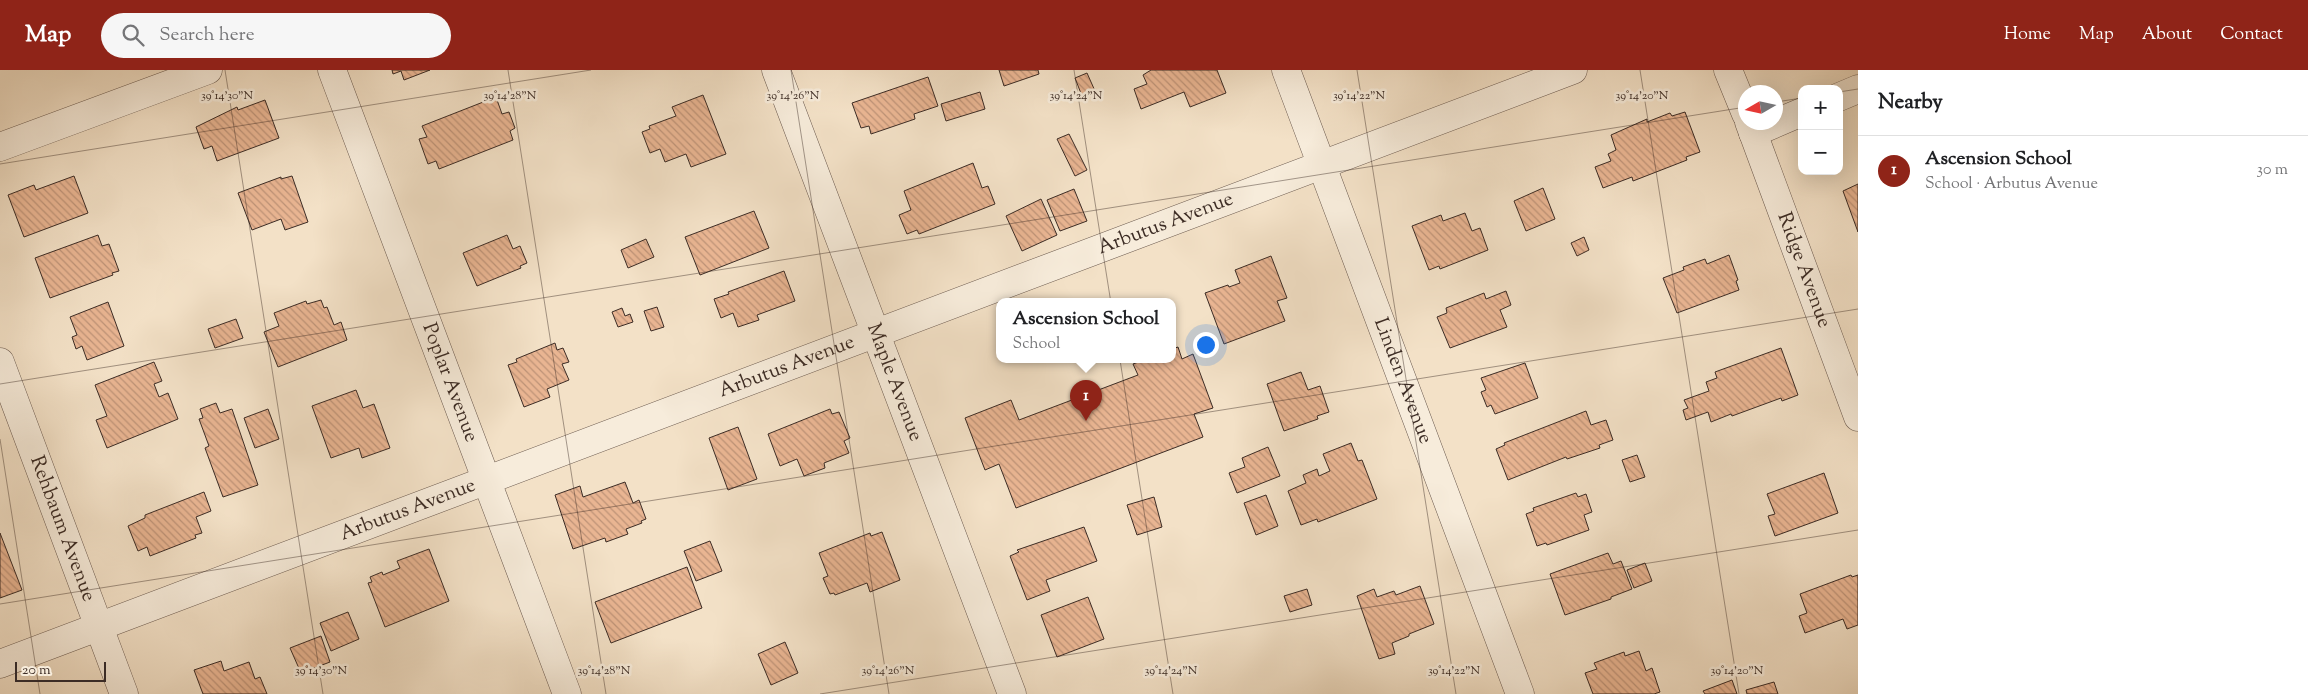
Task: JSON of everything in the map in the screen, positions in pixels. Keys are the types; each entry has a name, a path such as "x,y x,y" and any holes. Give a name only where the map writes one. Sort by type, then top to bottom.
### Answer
{"street":[{"path":"0,147 208,70"},
{"name":"Poplar Avenue","path":"332,70 567,694"},
{"name":"Maple Avenue","path":"776,70 1012,694"},
{"name":"Linden Avenue","path":"1286,70 1520,694"},
{"name":"Arbutus Avenue","path":"0,664 1573,70"},
{"name":"Ridge Avenue","path":"1728,70 1738,95"},
{"path":"1843,95 1858,89"},
{"path":"1783,116 1798,113"},
{"name":"Ridge Avenue","path":"1752,130 1858,417"},
{"name":"Rehbaum Avenue","path":"0,362 124,694"}],"building":[{"path":"392,70 430,70 404,80 401,71 393,74"},
{"path":"999,70 1038,70 1039,74 1004,86"},
{"path":"1151,70 1217,70 1226,93 1190,107 1184,92 1141,109 1134,89 1147,84 1143,75"},
{"path":"1087,73 1095,91 1082,96 1075,78"},
{"path":"928,77 938,106 914,114 915,119 871,134 869,126 861,128 852,103"},
{"path":"980,92 985,109 946,121 941,104"},
{"path":"703,95 726,154 691,167 686,154 665,162 660,149 650,153 642,132 650,129 649,126 676,116 672,107"},
{"path":"496,97 502,114 509,112 515,128 510,131 513,140 439,169 436,161 428,164 419,139 427,137 422,126"},
{"path":"265,100 279,138 217,161 212,146 204,149 196,127 237,107 238,110"},
{"path":"1685,112 1700,152 1686,157 1687,160 1633,181 1632,177 1603,188 1595,167 1611,161 1608,154 1616,150 1611,135 1647,119 1647,122 1670,113 1672,116"},
{"path":"1069,134 1087,170 1075,176 1057,139"},
{"path":"973,163 982,188 988,186 995,204 919,234 917,230 907,234 899,215 911,210 904,191"},
{"path":"74,176 88,213 24,237 8,195 34,185 36,190"},
{"path":"292,176 308,222 285,230 281,219 252,230 238,193 281,177 281,179"},
{"path":"1858,184 1858,232 1843,191"},
{"path":"1543,188 1555,219 1526,231 1514,201"},
{"path":"1074,189 1087,221 1060,231 1047,200"},
{"path":"1041,199 1057,235 1022,251 1006,216"},
{"path":"754,211 769,248 700,275 685,237"},
{"path":"1465,213 1472,231 1480,228 1488,250 1440,269 1439,266 1429,270 1412,226 1441,215 1443,221"},
{"path":"98,235 102,246 109,244 119,271 112,273 113,275 50,298 35,258"},
{"path":"507,235 513,249 520,246 527,263 520,266 521,268 477,286 463,253"},
{"path":"1584,237 1589,250 1577,256 1571,243"},
{"path":"646,239 654,257 628,268 621,250"},
{"path":"1729,255 1738,280 1736,281 1739,290 1677,313 1663,278 1684,270 1683,267 1705,259 1707,264"},
{"path":"1271,256 1287,298 1277,301 1285,321 1224,344 1205,293 1240,283 1235,270"},
{"path":"784,271 795,301 757,315 759,320 738,327 733,313 721,318 714,299"},
{"path":"1506,291 1511,305 1500,310 1507,327 1450,348 1437,317 1447,313 1446,308 1484,293 1486,299"},
{"path":"321,300 324,308 327,307 334,325 341,322 347,340 278,367 264,332 279,326 274,313 306,301 307,304"},
{"path":"108,302 124,346 87,360 82,346 76,349 72,337 77,335 70,317"},
{"path":"657,307 664,327 651,331 644,311"},
{"path":"622,308 625,316 630,314 633,322 618,327 612,312"},
{"path":"236,319 243,338 215,348 208,329"},
{"path":"555,343 557,350 563,348 569,362 562,364 569,380 547,389 550,397 524,407 508,365 517,362 516,359"},
{"path":"1178,347 1182,359 1193,354 1213,408 1194,414 1203,437 1016,508 999,464 985,470 965,418 1011,400 1019,420 1138,375 1133,364 1136,363 1176,363 1176,348"},
{"path":"1781,348 1798,395 1782,401 1781,398 1711,422 1708,412 1686,420 1683,410 1688,408 1684,400 1709,391 1706,382 1717,378 1715,372"},
{"path":"154,362 162,381 154,384 159,397 168,393 178,419 107,448 96,420 107,416 95,385"},
{"path":"1525,363 1538,398 1495,414 1491,405 1487,407 1481,392 1486,390 1481,378"},
{"path":"1301,372 1308,390 1320,386 1329,412 1317,416 1318,419 1284,431 1267,384"},
{"path":"356,390 363,408 374,404 390,448 362,458 359,448 331,458 312,406"},
{"path":"216,403 220,413 232,409 258,485 223,497 205,448 209,446 199,419 203,418 200,409"},
{"path":"268,409 279,439 255,448 244,418"},
{"path":"830,409 832,414 839,412 850,438 844,441 849,453 824,463 825,468 804,476 797,459 780,466 768,434"},
{"path":"1586,411 1591,425 1606,420 1613,440 1599,445 1600,448 1567,459 1566,457 1508,480 1496,449 1505,445 1504,443"},
{"path":"738,427 757,479 728,490 709,438"},
{"path":"1351,443 1358,461 1362,460 1377,499 1318,522 1317,519 1301,525 1288,491 1306,483 1303,475 1317,469 1319,476 1330,471 1323,454"},
{"path":"1268,447 1280,476 1237,493 1229,473 1245,467 1242,458"},
{"path":"1637,455 1645,477 1630,482 1622,460"},
{"path":"1824,473 1838,513 1775,536 1768,516 1775,514 1767,494"},
{"path":"625,482 633,503 639,500 646,519 641,521 642,523 626,529 628,534 606,542 605,538 573,549 555,495 580,486 583,497"},
{"path":"204,492 211,511 196,517 202,533 195,535 196,538 150,556 147,547 138,551 128,526 145,518 145,515"},
{"path":"1576,493 1578,497 1586,494 1592,512 1584,515 1589,530 1547,545 1546,543 1537,546 1526,514 1534,511 1533,508"},
{"path":"1266,495 1278,526 1256,535 1244,503"},
{"path":"1154,497 1162,527 1137,535 1127,505"},
{"path":"1084,527 1097,561 1046,580 1050,591 1027,600 1010,556 1019,552 1017,550"},
{"path":"882,532 900,580 870,592 867,583 835,595 834,593 830,594 823,578 828,576 819,553 870,533 871,536"},
{"path":"0,533 22,590 0,598"},
{"path":"710,541 722,571 696,581 684,551"},
{"path":"429,549 449,601 385,627 368,583 372,582 370,577 382,572 383,575 400,568 397,561"},
{"path":"1608,553 1613,564 1621,561 1632,589 1611,597 1611,599 1565,615 1550,574"},
{"path":"1645,563 1652,581 1634,588 1627,570"},
{"path":"687,567 702,608 611,643 595,602"},
{"path":"1851,575 1852,577 1858,575 1858,625 1847,629 1843,619 1805,633 1799,616 1807,613 1800,594"},
{"path":"1420,586 1434,624 1392,643 1395,654 1379,659 1357,596 1374,589 1377,597 1394,591 1396,595"},
{"path":"1307,589 1312,605 1290,612 1284,596"},
{"path":"1088,597 1104,639 1057,657 1041,615"},
{"path":"348,612 359,639 331,651 320,623"},
{"path":"321,636 330,662 301,673 290,648"},
{"path":"785,642 798,673 771,685 758,654"},
{"path":"1639,651 1646,671 1652,668 1660,692 1654,694 1593,694 1585,673 1597,669 1594,663 1624,652 1625,656"},
{"path":"221,661 224,671 249,662 255,679 260,677 267,694 203,694 194,670"},
{"path":"1732,680 1737,694 1705,694 1703,691"},
{"path":"1774,682 1778,694 1747,694 1746,690"}],"place":[{"name":"Ascension School","path":"1086,421"}]}
